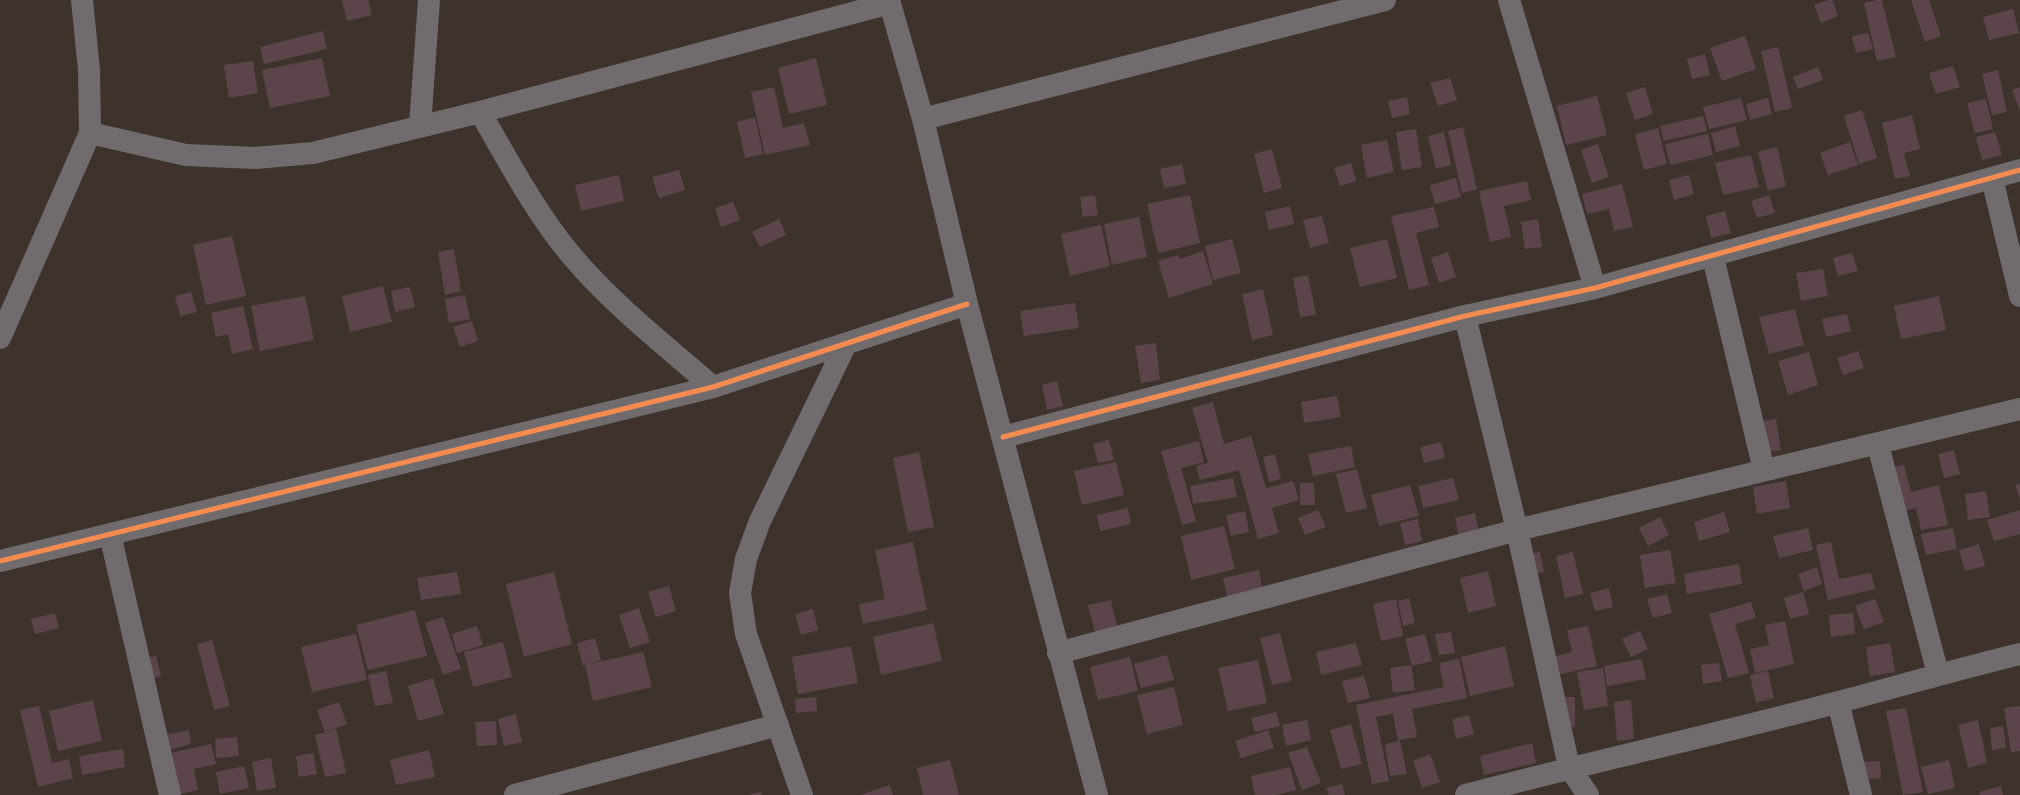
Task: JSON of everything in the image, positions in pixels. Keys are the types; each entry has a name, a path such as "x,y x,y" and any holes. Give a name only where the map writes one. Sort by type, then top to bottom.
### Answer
{"street":[{"path":"0,338 90,133 89,70 82,0"},
{"path":"420,126 429,0"},
{"path":"923,119 1385,0"},
{"path":"1509,0 1595,288"},
{"path":"90,133 186,155 255,158 313,153 480,112 890,1 923,119 967,304 1096,795"},
{"path":"480,112 534,203 571,255 604,290 713,387"},
{"path":"1003,437 1465,316 1595,288 1713,257 2020,170"},
{"path":"1992,178 2020,296"},
{"path":"1713,257 1764,470"},
{"path":"0,561 713,387 967,304"},
{"path":"1465,316 1517,530 1569,767 1588,795"},
{"path":"802,795 746,634 740,593 746,559 760,521 846,344"},
{"path":"1058,653 1517,530 1764,470 1878,445 2020,409"},
{"path":"1878,445 1938,674"},
{"path":"110,534 170,795"},
{"path":"1466,795 1569,767 1838,702 1938,674 2020,654"},
{"path":"1838,702 1861,795"},
{"path":"515,795 778,725"}],"building":[{"path":"342,0 368,0 372,15 347,21"},
{"path":"1832,0 1838,16 1821,23 1814,5"},
{"path":"1882,0 1896,57 1877,61 1864,3"},
{"path":"1911,0 1929,0 1941,36 1925,42"},
{"path":"2013,9 2019,33 1989,40 1983,17"},
{"path":"323,31 327,49 264,64 260,47"},
{"path":"1868,33 1873,49 1856,53 1852,36"},
{"path":"1745,36 1756,69 1722,81 1710,48"},
{"path":"1778,47 1792,108 1775,112 1761,51"},
{"path":"1705,54 1710,75 1692,79 1687,59"},
{"path":"322,58 330,96 270,108 262,70"},
{"path":"816,58 827,105 789,114 778,68"},
{"path":"253,61 258,93 229,98 224,65"},
{"path":"1953,66 1960,87 1936,94 1929,73"},
{"path":"1818,67 1823,80 1798,89 1793,77"},
{"path":"1998,70 2007,112 1992,115 1982,74"},
{"path":"1450,78 1457,100 1438,106 1430,83"},
{"path":"774,87 783,128 804,123 810,145 765,155 751,92"},
{"path":"1645,87 1653,114 1635,120 1626,93"},
{"path":"2020,87 2020,111 2012,90"},
{"path":"1597,96 1607,135 1566,145 1557,106"},
{"path":"1407,97 1410,114 1392,118 1388,101"},
{"path":"1741,98 1747,120 1709,129 1703,107"},
{"path":"1768,98 1772,114 1750,120 1746,104"},
{"path":"1986,99 1993,129 1975,133 1967,103"},
{"path":"1862,110 1877,158 1859,164 1844,116"},
{"path":"1912,115 1920,149 1904,153 1910,176 1895,179 1882,123"},
{"path":"1703,116 1707,131 1664,141 1660,126"},
{"path":"755,117 763,154 745,158 737,122"},
{"path":"1735,126 1740,146 1716,152 1711,133"},
{"path":"1463,127 1477,189 1462,193 1448,131"},
{"path":"1658,128 1667,164 1644,170 1635,134"},
{"path":"1416,129 1422,167 1402,170 1396,132"},
{"path":"1444,132 1451,165 1436,169 1428,136"},
{"path":"1995,132 2002,155 1982,160 1976,137"},
{"path":"1708,134 1713,155 1670,165 1665,144"},
{"path":"1387,140 1394,172 1367,178 1361,145"},
{"path":"1850,142 1858,165 1828,175 1820,153"},
{"path":"1598,144 1609,177 1592,183 1581,150"},
{"path":"1777,147 1786,186 1768,191 1758,152"},
{"path":"1272,149 1282,188 1264,193 1254,154"},
{"path":"1751,155 1759,187 1723,195 1715,163"},
{"path":"1351,163 1356,181 1340,186 1334,168"},
{"path":"1182,164 1186,184 1164,188 1160,169"},
{"path":"679,170 685,190 659,198 652,177"},
{"path":"619,175 624,201 581,211 575,185"},
{"path":"1689,175 1694,194 1674,200 1669,180"},
{"path":"1456,178 1461,197 1435,204 1430,185"},
{"path":"1527,181 1531,200 1504,206 1511,237 1490,242 1479,191"},
{"path":"1622,184 1633,227 1614,231 1609,209 1587,214 1582,194"},
{"path":"1095,195 1098,215 1083,217 1080,197"},
{"path":"1190,195 1200,243 1158,253 1147,204"},
{"path":"1769,195 1775,213 1757,218 1751,201"},
{"path":"733,202 740,220 721,227 715,208"},
{"path":"1290,206 1294,224 1269,230 1265,212"},
{"path":"1434,207 1439,227 1416,233 1429,285 1409,290 1391,216"},
{"path":"1725,211 1731,233 1711,238 1706,216"},
{"path":"1322,216 1329,243 1310,248 1303,220"},
{"path":"1139,217 1147,257 1112,265 1104,224"},
{"path":"779,219 786,235 760,247 752,232"},
{"path":"1538,219 1542,247 1525,249 1521,222"},
{"path":"1101,225 1110,266 1070,276 1061,234"},
{"path":"232,236 246,296 206,305 193,245"},
{"path":"1232,239 1241,273 1213,280 1205,246"},
{"path":"1387,239 1397,278 1360,287 1350,248"},
{"path":"454,249 461,291 445,295 438,252"},
{"path":"1203,251 1213,284 1169,298 1158,261 1178,255 1180,259"},
{"path":"1448,252 1456,277 1439,283 1431,258"},
{"path":"1852,253 1858,271 1838,276 1833,258"},
{"path":"1823,269 1828,296 1801,301 1796,273"},
{"path":"1308,275 1316,315 1300,317 1293,278"},
{"path":"383,286 392,322 350,332 342,296"},
{"path":"410,287 415,307 395,312 391,291"},
{"path":"1263,289 1273,335 1252,340 1242,294"},
{"path":"191,292 197,312 180,316 175,296"},
{"path":"465,295 470,319 449,323 445,299"},
{"path":"305,296 314,340 260,351 251,306"},
{"path":"1939,296 1946,330 1901,339 1894,306"},
{"path":"1075,303 1079,328 1024,336 1020,311"},
{"path":"243,306 253,349 232,354 228,334 216,337 211,313"},
{"path":"1795,309 1804,345 1769,354 1759,317"},
{"path":"1847,314 1851,331 1826,337 1822,319"},
{"path":"472,321 478,341 460,347 453,327"},
{"path":"1156,343 1160,380 1141,383 1135,346"},
{"path":"1858,351 1864,368 1843,375 1837,358"},
{"path":"1809,352 1818,385 1788,395 1778,361"},
{"path":"1057,381 1063,406 1047,410 1042,385"},
{"path":"1337,396 1341,417 1304,423 1301,402"},
{"path":"1213,402 1224,444 1251,436 1266,488 1293,481 1299,500 1272,508 1279,533 1258,539 1239,470 1200,480 1196,466 1208,463 1192,408"},
{"path":"1776,419 1781,450 1759,453 1755,422"},
{"path":"1109,440 1114,460 1098,463 1093,444"},
{"path":"1199,441 1204,462 1181,468 1196,521 1182,525 1161,451"},
{"path":"1441,442 1445,458 1424,463 1420,447"},
{"path":"1351,446 1355,467 1313,476 1308,454"},
{"path":"1954,450 1960,474 1944,478 1938,454"},
{"path":"919,452 934,527 908,532 893,458"},
{"path":"1275,454 1281,479 1269,482 1263,457"},
{"path":"1116,462 1124,495 1082,505 1074,471"},
{"path":"1904,465 1911,492 1939,485 1948,525 1921,530 1916,508 1891,514 1881,470"},
{"path":"1357,469 1367,508 1346,513 1336,474"},
{"path":"1233,478 1237,497 1193,504 1190,486"},
{"path":"1453,478 1459,500 1423,508 1418,486"},
{"path":"1786,481 1790,508 1757,514 1753,487"},
{"path":"1300,483 1314,483 1315,505 1300,505"},
{"path":"2020,484 2020,499 2015,485"},
{"path":"1410,485 1419,516 1379,526 1371,495"},
{"path":"1986,491 1990,517 1968,520 1965,494"},
{"path":"1128,508 1131,524 1100,531 1097,515"},
{"path":"1318,510 1326,527 1305,535 1298,518"},
{"path":"2020,510 2020,534 1994,541 1987,520"},
{"path":"1245,511 1249,532 1231,536 1226,515"},
{"path":"1724,512 1730,532 1699,541 1694,522"},
{"path":"1475,513 1479,532 1459,536 1455,518"},
{"path":"1660,517 1669,535 1648,546 1639,528"},
{"path":"1418,519 1422,541 1405,545 1400,523"},
{"path":"1224,526 1235,569 1191,580 1181,536"},
{"path":"1808,528 1813,550 1779,558 1773,536"},
{"path":"1953,528 1957,549 1926,555 1921,534"},
{"path":"913,542 927,610 863,624 859,604 885,599 875,550"},
{"path":"1831,542 1839,579 1871,573 1875,589 1828,600 1816,545"},
{"path":"1979,544 1985,566 1965,571 1959,550"},
{"path":"1670,550 1676,583 1645,588 1640,555"},
{"path":"1540,552 1544,572 1526,576 1522,556"},
{"path":"1573,552 1583,594 1565,598 1556,556"},
{"path":"1739,564 1742,584 1687,594 1684,574"},
{"path":"1817,567 1822,584 1804,591 1798,574"},
{"path":"1259,570 1263,593 1228,601 1223,578"},
{"path":"1488,571 1496,606 1468,613 1460,578"},
{"path":"457,572 461,594 421,600 417,578"},
{"path":"554,572 572,644 524,657 506,584"},
{"path":"669,586 676,611 656,617 648,592"},
{"path":"1609,588 1613,607 1595,611 1590,593"},
{"path":"1803,592 1809,614 1790,619 1784,598"},
{"path":"1667,594 1672,613 1653,618 1647,599"},
{"path":"1409,598 1415,623 1403,626 1398,601"},
{"path":"1396,599 1403,636 1381,641 1373,604"},
{"path":"1875,599 1884,622 1864,629 1855,606"},
{"path":"1111,600 1117,627 1095,632 1088,605"},
{"path":"1751,602 1756,618 1735,624 1749,673 1728,678 1709,614"},
{"path":"639,608 650,642 630,648 619,615"},
{"path":"813,609 818,630 801,635 795,614"},
{"path":"415,610 427,656 368,670 356,625"},
{"path":"55,613 59,628 35,634 31,619"},
{"path":"1853,613 1855,634 1831,637 1829,615"},
{"path":"443,617 461,669 443,675 425,623"},
{"path":"1785,621 1794,664 1755,673 1750,649 1769,645 1765,625"},
{"path":"933,623 942,661 881,675 873,637"},
{"path":"477,626 483,645 457,653 452,634"},
{"path":"1588,626 1597,666 1552,676 1548,658 1572,652 1567,630"},
{"path":"1640,631 1648,649 1631,657 1622,639"},
{"path":"1451,632 1455,653 1439,655 1435,634"},
{"path":"1280,633 1292,681 1272,685 1260,638"},
{"path":"356,634 367,680 312,692 301,647"},
{"path":"1425,634 1432,661 1412,666 1405,639"},
{"path":"595,638 601,660 583,666 577,643"},
{"path":"212,640 230,706 214,710 197,644"},
{"path":"503,642 512,677 473,687 464,652"},
{"path":"1356,643 1362,665 1321,675 1316,652"},
{"path":"1890,643 1895,672 1870,676 1866,647"},
{"path":"851,646 858,683 798,694 792,657"},
{"path":"1505,646 1514,686 1470,696 1461,657"},
{"path":"643,652 652,687 593,701 585,665"},
{"path":"1167,655 1174,680 1141,688 1134,664"},
{"path":"156,656 161,676 141,681 136,661"},
{"path":"1130,657 1138,691 1098,700 1090,667"},
{"path":"1459,659 1467,698 1412,709 1417,737 1400,740 1407,774 1390,776 1385,744 1398,741 1393,714 1376,717 1389,781 1372,784 1356,705 1444,687 1439,663"},
{"path":"1642,659 1646,679 1607,686 1604,666"},
{"path":"1258,660 1267,703 1228,711 1218,668"},
{"path":"1719,663 1722,681 1703,684 1701,665"},
{"path":"1411,665 1415,690 1393,693 1390,668"},
{"path":"1603,668 1608,706 1584,710 1577,672"},
{"path":"386,671 393,703 375,706 368,675"},
{"path":"1768,671 1774,698 1756,703 1750,675"},
{"path":"1364,676 1370,698 1348,703 1342,681"},
{"path":"433,678 444,714 418,721 408,686"},
{"path":"1174,687 1183,725 1147,734 1137,695"},
{"path":"816,697 817,711 796,713 795,699"},
{"path":"1563,697 1575,697 1575,727 1562,727"},
{"path":"93,700 102,741 58,751 49,711"},
{"path":"1631,700 1634,739 1617,741 1614,702"},
{"path":"339,702 347,724 325,732 317,710"},
{"path":"39,706 52,763 69,759 73,778 38,787 20,710"},
{"path":"2020,706 2020,751 2011,752 2004,708"},
{"path":"1906,708 1923,792 1903,795 1886,711"},
{"path":"1276,712 1280,726 1255,732 1251,718"},
{"path":"516,714 522,742 504,746 498,719"},
{"path":"1469,715 1474,734 1456,739 1452,719"},
{"path":"1307,720 1311,740 1286,746 1282,725"},
{"path":"1978,720 1987,763 1968,768 1958,725"},
{"path":"496,721 497,745 477,746 475,722"},
{"path":"1351,724 1362,764 1341,769 1330,730"},
{"path":"2003,726 2006,748 1992,750 1990,728"},
{"path":"336,729 346,773 325,777 315,735"},
{"path":"189,730 191,744 168,750 165,735"},
{"path":"1268,730 1274,748 1241,758 1235,741"},
{"path":"237,737 239,756 216,758 215,739"},
{"path":"1532,743 1536,763 1484,775 1480,756"},
{"path":"211,744 216,764 194,769 198,790 176,795 167,754"},
{"path":"1307,747 1321,783 1302,790 1288,753"},
{"path":"123,749 125,767 82,775 79,756"},
{"path":"429,750 435,777 396,785 390,760"},
{"path":"313,753 317,774 299,777 296,756"},
{"path":"1430,754 1440,782 1422,788 1413,761"},
{"path":"271,758 276,788 257,791 252,762"},
{"path":"950,760 959,795 923,795 917,768"},
{"path":"1949,760 1955,788 1928,794 1921,767"},
{"path":"1880,761 1881,778 1859,780 1857,762"},
{"path":"244,766 249,788 220,794 216,772"},
{"path":"1290,767 1296,790 1276,795 1255,795 1251,776"},
{"path":"1342,784 1345,795 1329,795 1326,788"},
{"path":"890,785 893,795 860,795"},
{"path":"2001,786 2003,795 1980,795 1979,792"},
{"path":"761,792 762,795 751,795 751,794"}],"cycle path":[{"path":"1003,437 1465,316 1595,288 2020,170"},
{"path":"0,561 713,387 967,304"}]}
